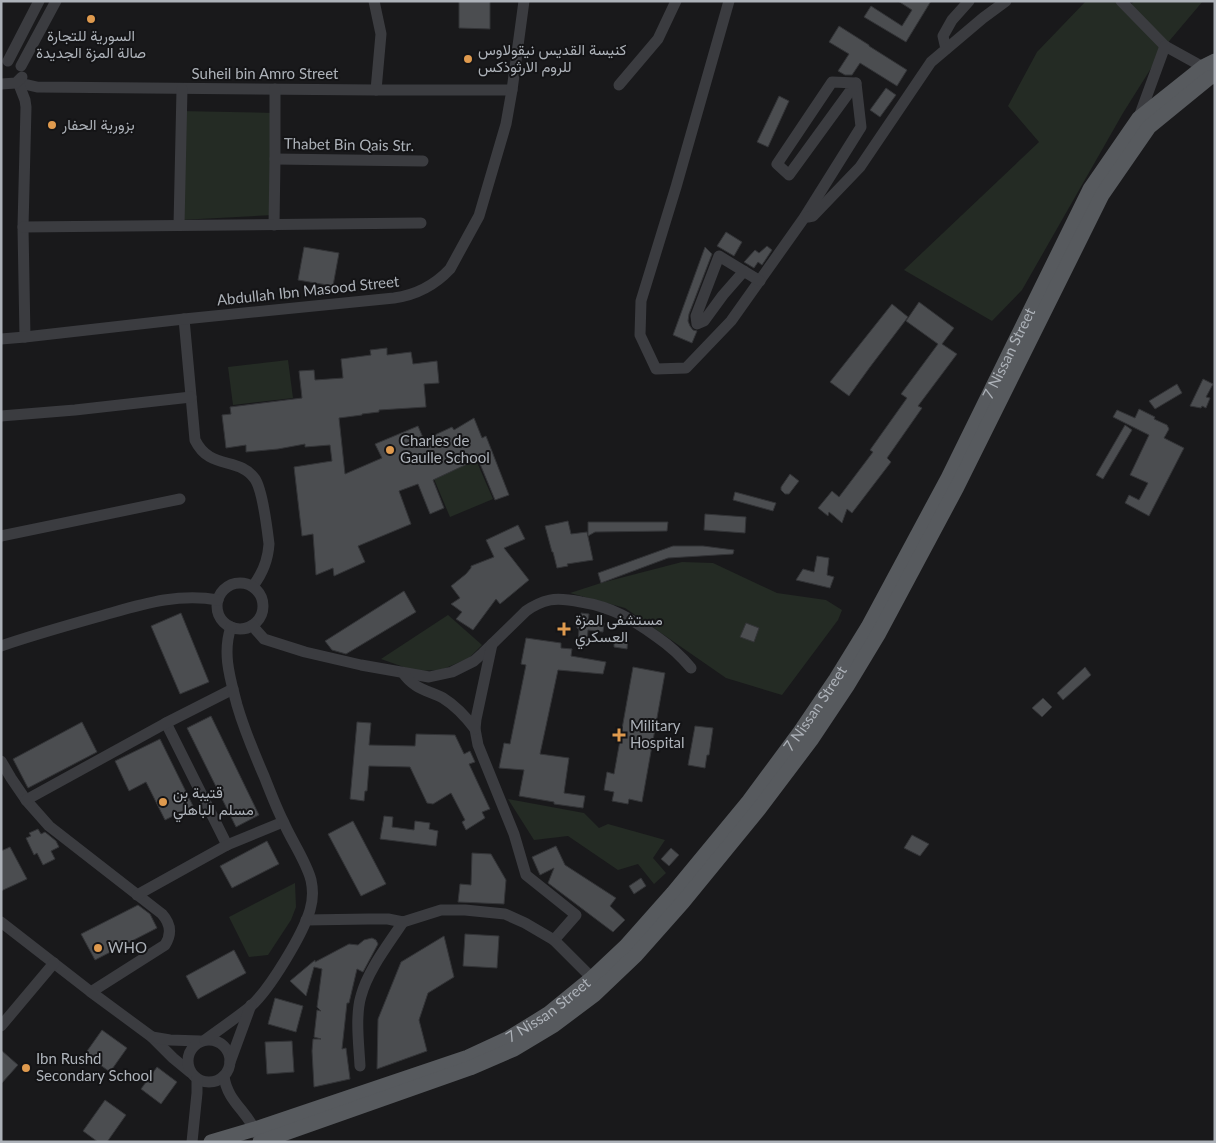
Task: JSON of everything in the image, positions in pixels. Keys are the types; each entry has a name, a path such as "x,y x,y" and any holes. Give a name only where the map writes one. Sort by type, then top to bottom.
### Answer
{"main road":[{"name":"7 Nissan Street","path":"258,1138 468,1057 522,1030 548,1014 592,978 632,939 673,893 749,801 800,732 868,627 948,478 1090,189 1139,118 1211,68"},
{"name":"7 Nissan Street","path":"210,1142 274,1138 470,1068 514,1049 554,1025 594,995 636,954 683,902 759,809 811,740 847,686 884,624 957,487 1102,195 1149,127 1210,78 1211,68"}],"street":[{"path":"4,63 39,1"},
{"path":"21,66 56,1"},
{"path":"374,1 381,34 376,90"},
{"name":"Abdullah Ibn Masood Street","path":"1,339 403,297 428,287 450,269 479,216 506,124 524,1"},
{"path":"619,86 658,39 676,1"},
{"path":"729,1 641,301 640,336 656,369 686,368 731,321 760,281 804,218 862,126 856,83"},
{"path":"946,49 943,36 952,20 969,1"},
{"path":"804,218 812,216 860,167 931,62 1006,1"},
{"path":"1121,1 1165,46 1211,68"},
{"path":"1139,118 1165,46"},
{"path":"4,63 15,61 21,66 23,73 9,82 25,100 26,107 23,227 25,338"},
{"name":"Suheil bin Amro Street","path":"9,82 37,87 512,90"},
{"path":"832,82 856,83 789,175 777,164 832,82"},
{"path":"179,225 182,89"},
{"path":"274,225 275,89"},
{"name":"Thabet Bin Qais Str.","path":"275,159 423,161"},
{"path":"23,227 421,223"},
{"path":"744,271 704,321 697,324 696,316 719,256 744,271 760,281"},
{"path":"184,319 194,434 198,446 212,459 246,470 259,487 269,544 263,571 253,586"},
{"path":"1,416 190,397"},
{"path":"1,536 180,499"},
{"path":"240,582 253,586 262,596 263,602 263,609 258,621 246,628 231,627 221,618 217,606 221,593 232,584 240,582"},
{"path":"1,646 169,598 194,597 218,600"},
{"path":"253,625 264,638 305,652 429,678 452,672 474,661 533,606 549,600 564,599 595,604 631,619 673,649 692,668"},
{"path":"192,1142 197,1094 194,1075 188,1066 188,1054 191,1049 251,1005 264,990 280,968 306,920 310,910 313,890 307,869 283,822 248,739 240,715 226,655 231,627"},
{"path":"492,644 478,709 476,729 478,745 514,834 526,875 576,915 554,940"},
{"path":"403,673 416,687 443,698 452,704 476,729"},
{"path":"26,800 166,723 233,689"},
{"path":"166,723 227,845"},
{"path":"1,761 26,800 49,826 166,918 168,922 170,932 167,941 161,948 91,992"},
{"path":"137,896 227,845 283,822"},
{"path":"306,920 378,919 403,922 441,910 505,914 554,940 592,978"},
{"path":"1,922 152,1037 173,1058 204,1082 218,1080 228,1070 251,1005"},
{"path":"360,1066 360,997 368,975 403,922"},
{"path":"1,1026 54,963"},
{"path":"152,1037 170,1040 212,1040 223,1045 227,1050 230,1063"},
{"path":"224,1076 229,1094 258,1138"}],"shaded area":[{"path":"1086,1 1121,1 1127,7 1135,1 1203,1 1165,46 1123,113 1022,290 992,321 904,270 1039,142 1008,106 1037,52"},
{"path":"179,111 275,113 273,215 180,220"},
{"path":"288,360 293,398 233,405 228,367"},
{"path":"476,460 493,499 450,517 434,479"},
{"path":"682,562 713,563 777,593 826,600 842,610 838,620 782,695 726,678 625,608 570,593"},
{"path":"448,615 482,645 469,658 441,670 415,671 381,659"},
{"path":"508,799 584,813 599,828 608,824 665,840 653,858 666,873 654,884 638,864 618,870 568,836 534,840"},
{"path":"295,883 296,907 291,920 268,955 249,957 229,917"}],"building":[{"path":"459,1 490,1 490,29 459,28"},
{"path":"898,1 931,1 906,42 864,17 871,6 902,26 912,10"},
{"path":"839,26 907,70 897,86 860,63 852,75 845,75 838,71 849,54 829,42"},
{"path":"886,88 896,95 880,117 870,110"},
{"path":"779,96 789,101 768,147 757,142"},
{"path":"726,232 742,242 734,256 717,246"},
{"path":"767,246 772,250 762,265 758,262 754,268 744,262 755,250 759,253"},
{"path":"304,247 339,253 333,286 298,280"},
{"path":"705,247 712,254 689,314 688,321 690,326 693,330 697,331 692,343 673,335"},
{"path":"919,302 954,328 942,344 957,354 918,406 922,408 887,458 891,462 852,513 847,509 842,523 829,512 828,516 818,508 832,491 839,497 873,452 870,450 907,398 901,394 938,344 906,321"},
{"path":"892,304 908,317 849,396 830,382"},
{"path":"387,348 387,355 411,352 413,364 437,361 439,383 424,384 426,407 379,410 379,412 339,418 345,474 382,458 375,444 418,426 424,440 452,427 454,430 474,418 482,438 486,436 509,495 495,500 478,459 433,480 444,508 430,514 418,484 399,491 411,524 358,546 365,562 334,576 333,568 316,575 313,534 302,536 294,467 332,461 330,445 305,447 305,444 246,452 246,445 226,448 222,415 231,414 230,407 302,398 299,371 314,370 315,380 343,378 341,359 371,355 370,350"},
{"path":"1203,379 1213,384 1206,397 1210,398 1206,408 1190,406"},
{"path":"1177,384 1182,393 1155,409 1149,401"},
{"path":"1139,409 1167,425 1169,429 1164,438 1184,448 1149,516 1125,503 1129,495 1139,500 1148,483 1130,475 1149,435 1113,417 1117,410 1135,418"},
{"path":"1125,425 1132,430 1103,479 1096,475"},
{"path":"790,474 799,481 789,494 785,494 781,487"},
{"path":"735,492 776,503 773,511 733,500"},
{"path":"705,514 746,517 745,533 704,530"},
{"path":"568,521 571,534 587,532 593,560 567,564 568,566 557,568 545,526"},
{"path":"588,522 668,522 667,531 595,532 588,536"},
{"path":"518,525 525,539 504,548 529,580 500,604 496,599 473,630 456,619 462,612 451,604 460,598 451,586 466,574 471,566 494,557 486,540"},
{"path":"673,546 703,546 734,550 733,554 668,558 601,583 598,573"},
{"path":"817,556 829,558 827,575 834,577 830,588 796,580 803,569 814,572"},
{"path":"404,591 416,612 346,654 332,650 325,641"},
{"path":"181,613 209,682 180,694 151,626"},
{"path":"581,613 589,614 588,621 604,623 603,632 588,630 587,644 578,643 579,629 577,628 578,620 581,620"},
{"path":"746,623 759,628 754,642 740,637"},
{"path":"614,636 628,638 627,649 614,647"},
{"path":"526,638 561,643 561,648 572,649 571,656 606,662 603,674 558,670 540,754 569,758 564,793 585,796 583,808 519,796 524,770 499,768 504,743 510,744 526,665 521,664"},
{"path":"633,667 665,673 642,802 629,799 628,804 612,801 614,792 604,790 607,772 614,774"},
{"path":"1085,667 1091,675 1063,700 1057,693"},
{"path":"1043,698 1052,707 1042,717 1032,708"},
{"path":"211,716 259,815 236,827 187,728"},
{"path":"82,722 97,752 28,788 13,759"},
{"path":"357,722 371,723 369,745 415,746 416,734 455,735 464,754 470,751 475,762 469,764 490,809 482,812 485,818 466,830 462,822 465,820 451,793 433,804 427,803 410,767 369,766 367,791 365,791 364,801 350,799"},
{"path":"695,726 713,728 705,768 688,765"},
{"name":"قتيبة بن مسلم الباهلي","path":"160,739 193,806 165,820 146,782 129,791 115,761"},
{"path":"384,816 393,817 392,827 414,830 415,821 430,823 429,829 438,831 436,846 380,839"},
{"path":"353,821 386,884 361,896 328,834"},
{"path":"38,829 41,834 45,832 56,841 59,847 51,851 55,859 43,865 37,853 34,855 26,838 31,836 29,833"},
{"path":"912,835 929,844 920,856 904,848"},
{"path":"267,841 279,864 232,888 220,866"},
{"path":"556,846 565,865 616,898 610,906 625,920 613,932 548,883 554,868 540,875 532,857"},
{"path":"10,847 27,879 1,891 1,851"},
{"path":"671,848 679,855 669,866 661,859"},
{"path":"472,853 491,854 506,880 504,904 458,902 460,884 471,885"},
{"path":"641,878 646,886 634,894 629,886"},
{"path":"138,905 150,914 157,928 95,960 81,934"},
{"path":"465,934 499,936 497,968 463,966"},
{"path":"444,936 454,977 428,993 419,1020 427,1051 377,1069 378,1019 401,962"},
{"path":"372,938 378,944 363,972 357,969 349,1003 347,1003 342,1049 346,1048 350,1079 314,1087 312,1051 313,1039 321,1039 314,1037 317,1010 321,1011 317,1007 322,969 314,967 306,996 290,981 315,960 315,962 349,944 358,945 364,940"},
{"path":"234,950 246,973 198,999 186,976"},
{"path":"275,998 303,1006 296,1032 268,1024"},
{"path":"102,1030 127,1048 110,1072 85,1054"},
{"path":"292,1041 294,1072 267,1074 265,1042"},
{"path":"1,1050 18,1065 1,1084"},
{"path":"157,1067 177,1082 161,1104 141,1089"},
{"path":"105,1100 126,1115 107,1142 98,1142 83,1131"}],"place":[{"name":"السورية للتجارة صالة المزة الجديدة","path":"91,19"},
{"name":"كنيسة القديس نيقولاوس للروم الارثوذكس","path":"468,59"},
{"name":"بزورية الحفار","path":"52,125"},
{"name":"Charles de Gaulle School","path":"390,450"},
{"name":"مستشفى المزة العسكري","path":"564,629"},
{"name":"Military Hospital","path":"619,735"},
{"name":"قتيبة بن مسلم الباهلي","path":"163,802"},
{"name":"WHO","path":"98,948"},
{"name":"Ibn Rushd Secondary School","path":"26,1068"}]}
